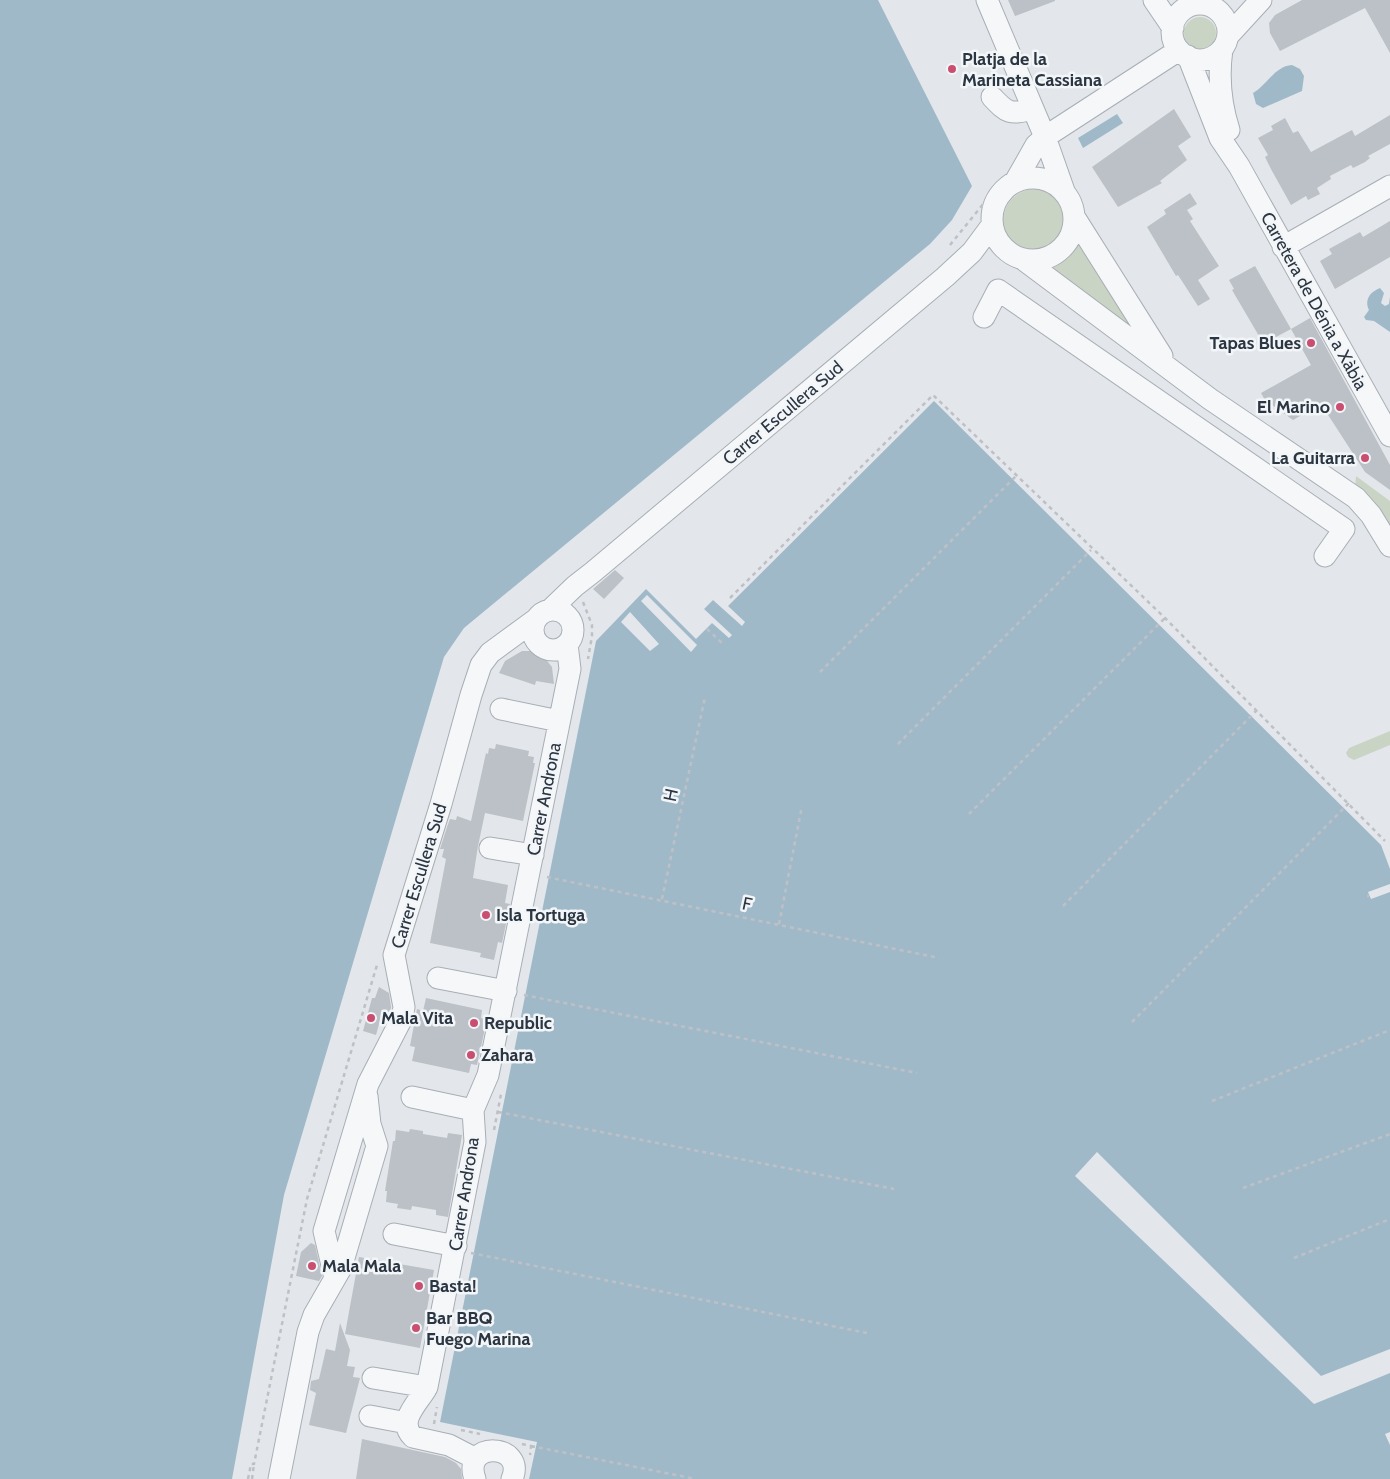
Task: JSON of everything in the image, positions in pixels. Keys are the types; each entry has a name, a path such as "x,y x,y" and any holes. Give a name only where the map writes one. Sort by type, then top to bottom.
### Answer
{"street":[{"path":"987,0 1045,137 1064,191 1074,208 1074,230 1060,251 1043,259 1024,260"},
{"path":"1154,0 1173,28 1175,43 1184,53 1197,59 1206,59 1225,42 1261,0"},
{"path":"1173,28 1180,13 1206,3 1225,19 1225,42"},
{"name":"Carretera de Dénia a Xàbia","path":"1225,42 1219,76 1220,96 1239,166"},
{"path":"1015,182 1036,145 1045,137 1184,53"},
{"name":"Carretera de Dénia a Xàbia","path":"1184,53 1220,138 1227,151 1239,166 1390,436"},
{"path":"992,97 1005,110 1016,114 1032,109"},
{"path":"1064,191 1054,183 1041,178 1028,178 1006,187 994,204 992,225 996,237 1003,247 1013,255 1024,260 1210,399 1356,498 1371,515 1390,546"},
{"path":"1284,247 1390,186"},
{"path":"1075,218 1169,367"},
{"name":"Carrer Escullera Sud","path":"279,1479 308,1332 314,1315 335,1278 337,1245 324,1231 368,1084 402,1018 404,1007 394,955 441,804 481,665 490,653 542,615 946,277 972,252 992,225"},
{"path":"972,252 1003,247"},
{"path":"984,316 998,290 1344,529 1324,556"},
{"name":"Carrer Escullera Sud","path":"570,618 574,599 593,572"},
{"path":"561,611 570,618 574,629 567,644 562,648 549,649 538,643 533,632 542,615 561,611"},
{"path":"481,665 506,648 538,643"},
{"name":"Carrer Androna","path":"406,1423 412,1408 432,1396 464,1249 475,1142 473,1110 488,1075 515,993 533,855 570,669 567,644"},
{"path":"501,709 560,721"},
{"path":"490,848 533,855"},
{"path":"438,978 515,993"},
{"path":"412,1097 473,1110"},
{"path":"394,1234 464,1249"},
{"path":"373,1378 432,1396"},
{"path":"370,1416 406,1423 409,1433 413,1437 449,1445 476,1469 486,1451 505,1453 513,1463 512,1479"}],"path":[{"path":"730,598 933,395 1091,549 1165,618 1386,841"},
{"path":"820,672 1016,476"},
{"path":"898,744 1091,549"},
{"path":"585,596 583,601 592,625 587,665"},
{"path":"969,814 1165,618"},
{"path":"707,628 722,643"},
{"name":"H","path":"662,899 705,696"},
{"path":"1063,906 1257,710"},
{"path":"1132,1022 1349,803"},
{"path":"779,924 802,806"},
{"name":"F","path":"548,878 662,899 939,958"},
{"path":"515,993 917,1073"},
{"path":"1212,1101 1390,1030"},
{"path":"494,1131 503,1085"},
{"path":"497,1112 894,1189"},
{"path":"1243,1188 1390,1134"},
{"path":"1294,1258 1390,1219"},
{"path":"464,1249 867,1333"},
{"path":"432,1396 434,1424 442,1426"},
{"path":"460,1430 487,1436"},
{"path":"514,1442 696,1479"},
{"path":"528,1462 532,1446"},
{"path":"252,1479 254,1464"}],"green space":[{"path":"1200,17 1206,18 1211,22 1215,27 1215,39 1211,44 1206,48 1200,49 1194,48 1189,44 1185,39 1184,33 1185,27 1189,22 1194,18"},
{"path":"1035,189 1053,195 1061,203 1067,221 1061,239 1053,247 1035,253 1017,247 1009,239 1003,221 1009,203 1017,195"},
{"path":"1080,238 1138,333 1048,266 1066,258"},
{"path":"1356,476 1390,501 1390,531 1355,488"},
{"path":"1390,731 1390,745 1354,760 1348,757 1346,753 1349,748"}],"water":[{"path":"0,0 878,0 972,186 952,220 930,244 464,628 444,657 284,1195 232,1479 0,1479"},
{"path":"1292,65 1300,69 1304,76 1302,91 1263,108 1256,104 1253,93 1276,72"},
{"path":"1117,114 1123,123 1083,148 1078,138"},
{"path":"1380,288 1384,293 1381,303 1385,306 1389,304 1390,297 1390,332 1374,321 1366,320 1364,317 1369,310 1367,303 1369,297"},
{"path":"934,401 1381,845 1390,869 1390,884 1368,892 1371,899 1390,892 1390,1349 1321,1376 1097,1152 1075,1176 1314,1404 1390,1373 1390,1432 1385,1434 1390,1445 1390,1479 529,1479 537,1442 440,1422 596,641 646,589 696,639 712,623 729,638 732,635 704,609 713,600 742,626 745,622 728,606"}],"pier":[{"path":"647,595 697,645 691,652 641,601"},
{"path":"630,612 659,644 650,651 621,622"}],"building":[{"path":"1008,0 1055,0 1055,1 1015,16"},
{"path":"1302,0 1390,0 1390,53 1365,8 1280,51 1270,33 1269,23 1275,15"},
{"path":"1174,109 1191,137 1178,146 1187,160 1160,181 1162,183 1118,207 1092,167"},
{"path":"1390,115 1390,144 1368,156 1370,158 1365,162 1353,168 1351,165 1330,176 1331,179 1317,188 1320,194 1308,200 1306,196 1291,205 1265,157 1268,155 1258,138 1273,130 1271,126 1285,118 1293,133 1298,131 1311,152 1352,130 1355,136"},
{"path":"1190,193 1197,204 1187,210 1193,219 1190,221 1219,266 1198,280 1210,299 1198,306 1178,275 1176,276 1147,227 1166,214 1164,210"},
{"path":"1390,221 1390,257 1335,289 1320,261 1332,254 1329,249 1360,232 1363,237"},
{"path":"1255,266 1291,329 1265,343 1232,290 1234,289 1229,280"},
{"path":"1310,318 1390,465 1390,490 1365,472 1321,404 1293,420 1265,400 1261,393 1311,365 1291,329"},
{"path":"615,570 624,578 604,599 593,589"},
{"path":"522,651 532,651 544,657 552,667 554,684 536,681 535,685 499,673 505,661"},
{"path":"496,744 529,751 528,756 534,757 533,763 535,763 523,821 485,813 478,846 473,878 508,885 505,903 510,904 502,943 498,942 494,960 480,957 481,953 430,943 446,859 442,857 444,849 440,849 447,827 450,819 456,820 457,816 471,821 486,753 488,754 489,748 495,749"},
{"path":"379,987 389,993 391,1007 390,1015 381,1017 376,1035 363,1031 372,998 375,998"},
{"path":"426,998 482,1010 481,1018 486,1019 484,1033 477,1065 471,1064 469,1073 412,1061 415,1047 410,1046 417,1009 423,1011"},
{"path":"410,1129 423,1131 423,1134 447,1138 448,1133 462,1135 448,1217 436,1215 436,1210 412,1206 411,1210 397,1208 398,1204 386,1202 387,1191 385,1191 396,1130 409,1132"},
{"path":"311,1243 315,1245 322,1276 319,1281 296,1276 301,1252"},
{"path":"359,1257 434,1270 420,1348 345,1334"},
{"path":"340,1323 350,1350 347,1366 355,1367 353,1377 360,1378 346,1433 309,1425 316,1393 310,1390 311,1381 319,1379 326,1349 335,1351"},
{"path":"362,1439 445,1457 456,1463 461,1469 462,1479 356,1479"}],"place":[{"name":"Platja de la Marineta Cassiana","path":"952,69"},
{"name":"Tapas Blues","path":"1311,343"},
{"name":"El Marino","path":"1340,407"},
{"name":"La Guitarra","path":"1365,458"},
{"name":"Isla Tortuga","path":"486,915"},
{"name":"Mala Vita","path":"371,1018"},
{"name":"Republic","path":"474,1023"},
{"name":"Zahara","path":"471,1055"},
{"name":"Mala Mala","path":"312,1266"},
{"name":"Basta!","path":"419,1286"},
{"name":"Bar BBQ Fuego Marina","path":"416,1328"}]}
